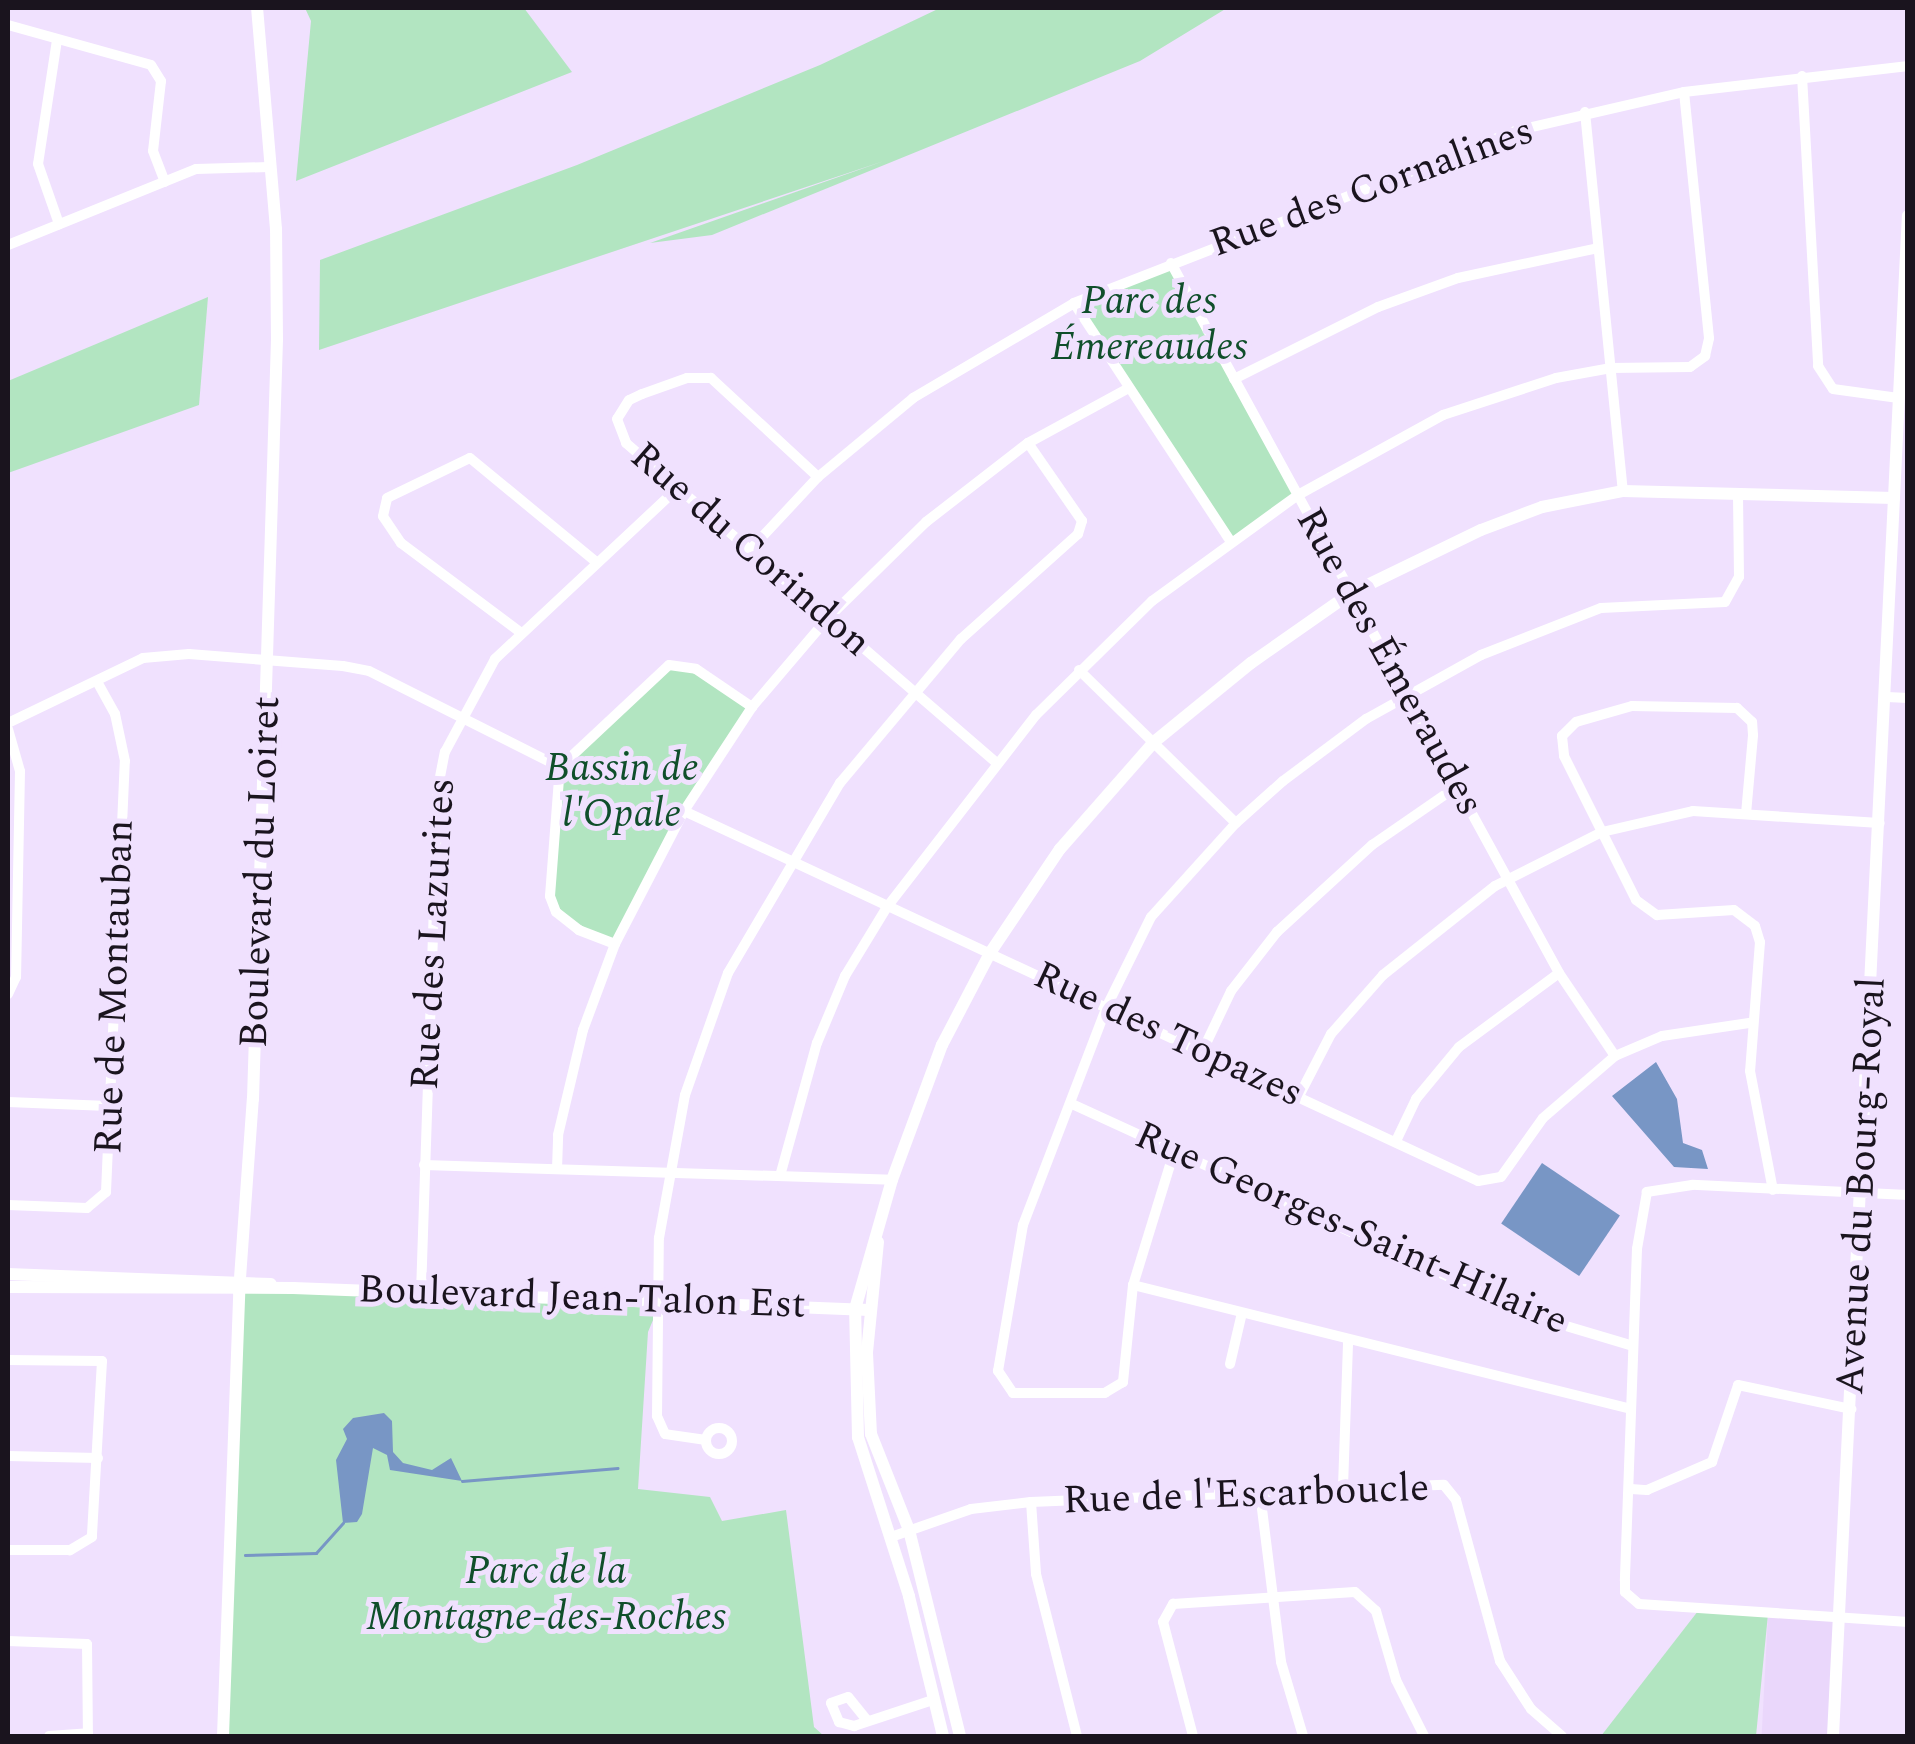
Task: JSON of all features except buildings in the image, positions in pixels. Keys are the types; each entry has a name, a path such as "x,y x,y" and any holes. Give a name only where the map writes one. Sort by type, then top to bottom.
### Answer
{"street":[{"name":"Boulevard du Loiret","path":"223,1736 239,1286 254,1098 277,340 258,8"},
{"path":"8,25 151,64 161,81 153,151 164,182"},
{"path":"57,40 38,164 59,224"},
{"name":"Rue des Cornalines","path":"748,552 818,477 913,398 1074,303 1514,131 1684,92 1908,66"},
{"path":"1802,76 1818,366 1833,389 1898,398"},
{"path":"780,1176 817,1044 845,976 887,907 996,762 1079,670 1229,539 1298,495 1443,415 1501,392 1612,368 1690,367 1709,348 1684,92"},
{"path":"1585,112 1624,491"},
{"path":"8,244 196,170 269,167"},
{"name":"Avenue du Bourg-Royal","path":"1833,1736 1886,697 1901,498 1898,398 1908,216"},
{"path":"1234,378 1410,295 1516,262 1598,248"},
{"name":"Rue des Émeraudes","path":"1171,263 1558,974 1615,1056"},
{"path":"1074,303 1229,539"},
{"name":"Rue du Corindon","path":"818,477 720,384 700,377 629,400 617,419 626,443 996,762"},
{"path":"557,1170 558,1135 584,1030 615,944 684,811 752,707 827,620 926,522 1028,443 1129,388"},
{"path":"706,1440 674,1438 660,1428 659,1238 685,1096 728,973 789,860 912,692 1081,528 1062,487 1028,443"},
{"path":"520,632 401,544 382,516 387,498 470,458 596,562"},
{"name":"Rue des Lazurites","path":"421,1293 438,787 445,752 495,659 678,488"},
{"path":"943,1736 891,1537 858,1437 855,1309 892,1180 942,1045 990,953 1060,850 1154,742 1350,593 1496,524 1624,491 1901,498"},
{"path":"1174,1152 1133,1286 1123,1382 1117,1388 1025,1397 1003,1384 998,1372 1022,1225 1107,1006 1152,918 1236,822 1332,742 1407,696 1572,616 1648,602 1725,602 1739,577 1738,493"},
{"path":"8,994 16,977 14,845 20,771 8,726 144,658 166,655 369,671 560,767"},
{"path":"615,944 579,930 556,912 550,896 560,767 669,665 696,669 752,707"},
{"path":"1079,670 1236,822"},
{"name":"Rue de Montauban","path":"8,1205 87,1208 102,1200 125,761 115,714 98,683"},
{"path":"1886,697 1908,698"},
{"path":"1746,814 1753,735 1747,714 1725,704 1659,701 1576,722 1562,736 1564,756 1646,908 1669,915 1722,907 1755,926 1760,942 1749,1022 1753,1094 1773,1190"},
{"path":"1203,1050 1231,990 1277,932 1361,854 1456,787"},
{"name":"Rue des Topazes","path":"684,811 1492,1182 1543,1118 1615,1056"},
{"path":"1299,1096 1331,1034 1383,975 1445,922 1509,880 1602,832 1693,811 1880,823"},
{"path":"1396,1141 1416,1099 1459,1047 1558,974"},
{"path":"1615,1056 1662,1036 1749,1022"},
{"path":"8,1102 108,1106"},
{"name":"Rue Georges-Saint-Hilaire","path":"1072,1104 1536,1318 1633,1346"},
{"path":"424,1165 892,1180"},
{"path":"1908,1195 1676,1185 1646,1192 1639,1210 1624,1592 1632,1601 1908,1622"},
{"path":"878,1239 870,1310 871,1434 909,1530 960,1736"},
{"name":"Boulevard Jean-Talon Est","path":"8,1274 870,1310"},
{"name":"Boulevard Jean-Talon Est","path":"8,1287 239,1286"},
{"path":"1133,1286 1631,1409"},
{"path":"1230,1364 1242,1313"},
{"path":"1343,1486 1348,1341"},
{"path":"8,1360 102,1361 95,1530 89,1541 70,1550 8,1550"},
{"path":"1631,1489 1647,1490 1712,1462 1738,1384 1850,1409"},
{"path":"8,1456 98,1458"},
{"name":"Rue de l'Escarboucle","path":"891,1537 971,1508 1435,1482 1452,1492 1500,1661 1522,1698 1562,1736"},
{"path":"1260,1493 1270,1595 1303,1736"},
{"path":"1031,1502 1036,1574 1077,1736"},
{"path":"1192,1736 1163,1622 1168,1609 1180,1600 1355,1592 1371,1600 1396,1680 1424,1736"},
{"path":"8,1641 87,1644 88,1735 50,1736"},
{"path":"866,1719 932,1700"}],"shaded area":[{"path":"1768,1614 1837,1618 1831,1736 1762,1736"}],"green space":[{"path":"305,8 524,8 572,72 296,181 311,21"},
{"path":"940,8 1227,8 1140,61 712,235 650,243 884,161 319,350 320,260 577,165 820,65"},
{"name":"Parc des Émereaudes","path":"1171,263 1298,495 1229,539 1074,303"},
{"path":"208,297 199,405 8,473 8,381"},
{"name":"Bassin de l'Opale","path":"678,663 752,707 684,811 615,944 556,912 550,896 560,767"},
{"name":"Parc de la Montagne-des-Roches","path":"239,1292 661,1301 648,1332 638,1489 710,1497 722,1521 786,1510 814,1727 824,1736 223,1736"},
{"path":"1698,1611 1768,1614 1756,1736 1601,1736"}],"water":[{"path":"1656,1062 1677,1099 1683,1143 1702,1150 1708,1169 1674,1167 1612,1096"},
{"path":"1542,1163 1620,1216 1579,1276 1501,1224"},
{"path":"384,1413 392,1421 393,1452 403,1463 432,1470 451,1458 462,1481 390,1470 387,1455 373,1448 362,1514 357,1522 343,1523 336,1460 347,1439 343,1429 353,1418"}],"waterway":[{"path":"462,1481 617,1468"},
{"path":"245,1555 316,1553 343,1523"}]}
